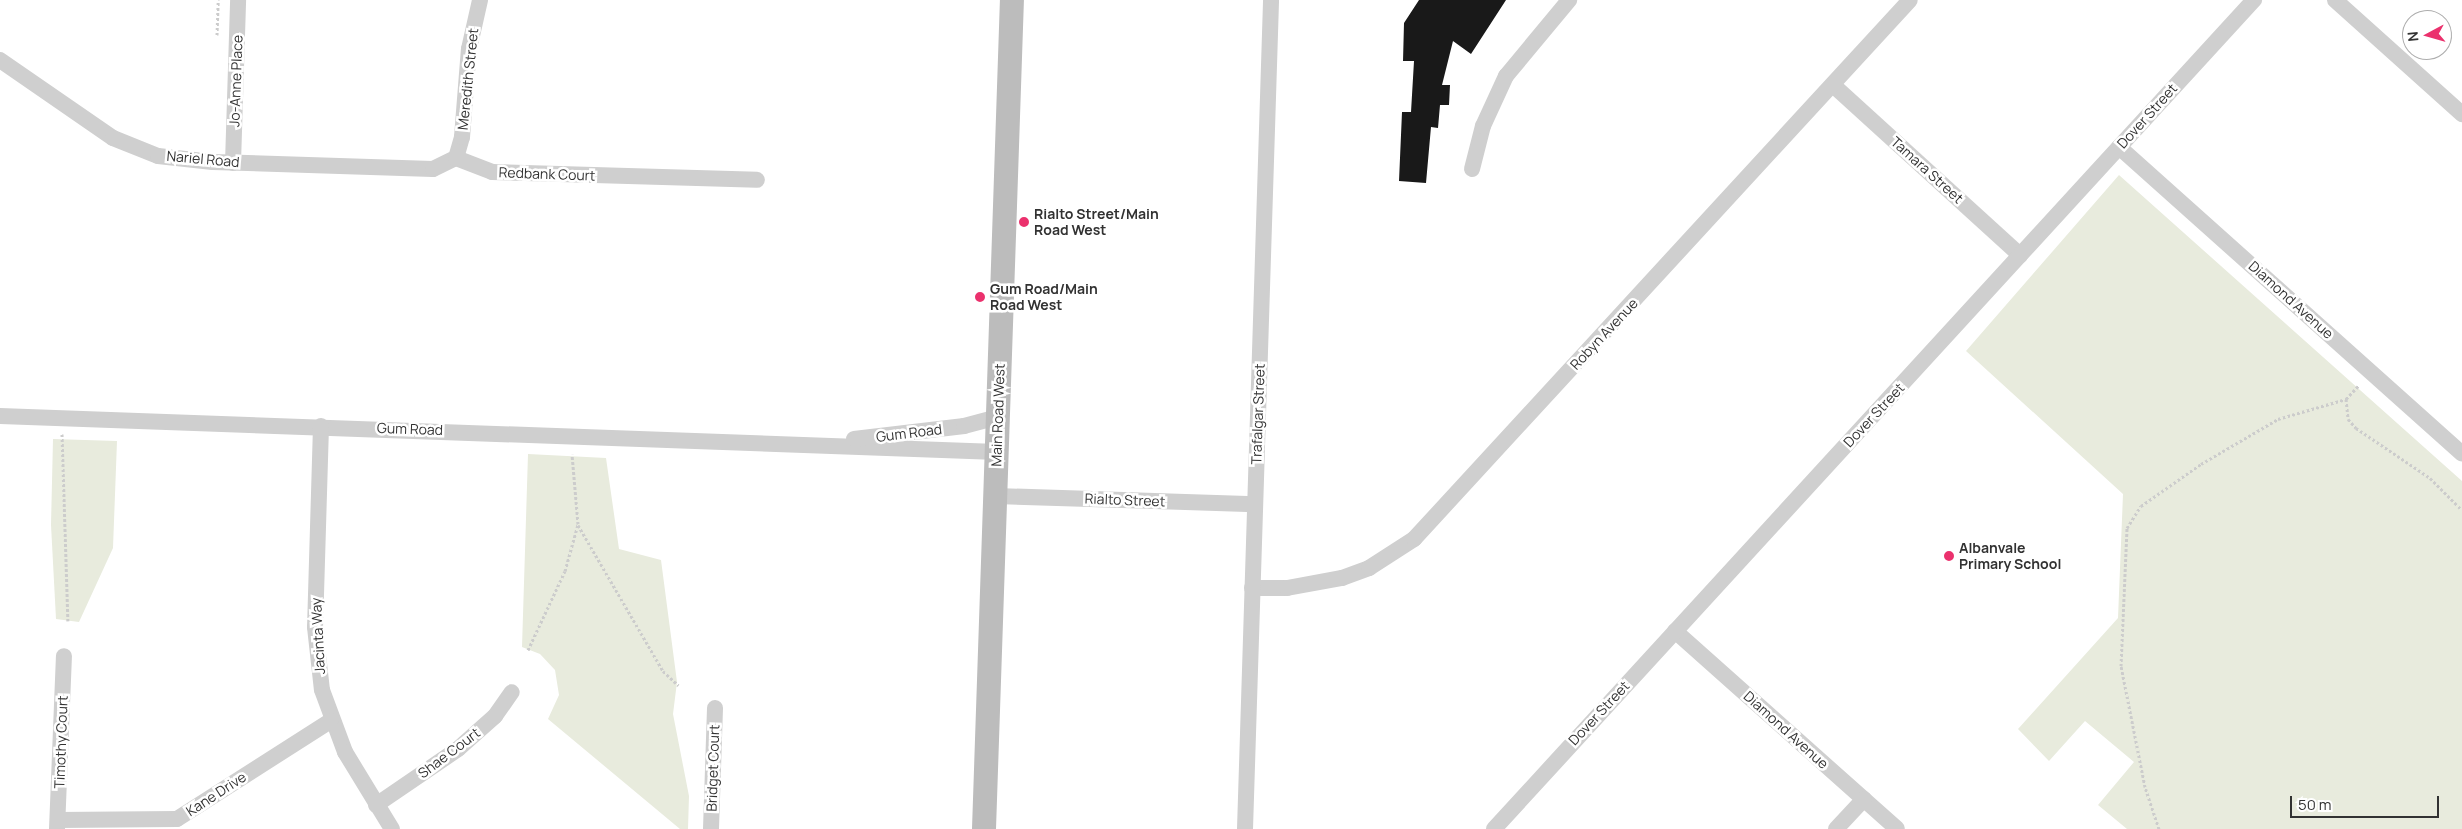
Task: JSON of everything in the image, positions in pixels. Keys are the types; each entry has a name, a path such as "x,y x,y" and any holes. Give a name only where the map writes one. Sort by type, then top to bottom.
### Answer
{"street":[{"name":"Jo-Anne Place","path":"233,163 238,0"},
{"name":"Meredith Street","path":"456,158 469,49 480,0"},
{"name":"Main Road West","path":"984,829 1012,0"},
{"name":"Trafalgar Street","path":"1245,829 1271,0"},
{"path":"1472,169 1483,126 1506,76 1569,0"},
{"name":"Robyn Avenue","path":"1252,588 1313,585 1342,578 1369,568 1414,539 1910,0"},
{"name":"Dover Street","path":"1494,829 2254,0"},
{"path":"2335,0 2462,114"},
{"name":"Nariel Road","path":"0,60 134,147 158,156 233,163 433,169 456,158"},
{"name":"Tamara Street","path":"1833,85 2020,255"},
{"name":"Diamond Avenue","path":"2119,147 2462,454"},
{"name":"Redbank Court","path":"456,158 492,172 757,180"},
{"name":"Gum Road","path":"0,416 820,442 997,452"},
{"name":"Gum Road","path":"820,442 964,426 998,417"},
{"name":"Jacinta Way","path":"321,426 315,627 330,721 376,805 392,829"},
{"name":"Rialto Street","path":"996,496 1255,504"},
{"name":"Diamond Avenue","path":"1675,630 1897,829"},
{"name":"Timothy Court","path":"58,824 64,656"},
{"name":"Shae Court","path":"376,805 458,749 496,716 512,692"},
{"name":"Bridget Court","path":"711,829 715,708"},
{"name":"Kane Drive","path":"58,824 177,819 330,721"},
{"path":"1836,829 1864,799"}],"path":[{"path":"217,38 218,0"},
{"path":"2159,829 2145,787 2121,666 2127,528 2157,493 2218,454 2278,419 2346,399 2371,372"},
{"path":"2346,399 2348,419 2356,428 2430,478 2462,510"},
{"path":"60,418 68,621"},
{"path":"528,650 565,571 578,524 572,454"},
{"path":"578,524 663,670 678,685"}],"shaded area":[{"path":"2119,175 2462,481 2462,829 2127,829 2098,805 2134,762 2085,721 2049,761 2018,729 2118,618 2123,494 1966,351"},
{"path":"53,439 117,441 113,548 79,622 56,619 51,525"},
{"path":"528,454 606,458 619,549 661,560 677,682 673,714 689,796 688,829 680,829 548,719 559,695 555,670 540,654 522,647"}],"building":[{"path":"1419,0 1506,0 1471,54 1453,41 1442,85 1450,85 1449,105 1440,105 1438,128 1431,127 1426,183 1399,181 1402,112 1411,112 1414,61 1403,61 1404,23"}],"place":[{"name":"Rialto Street/Main Road West","path":"1024,222"},
{"name":"Gum Road/Main Road West","path":"980,297"},
{"name":"Albanvale Primary School","path":"1949,556"}]}
